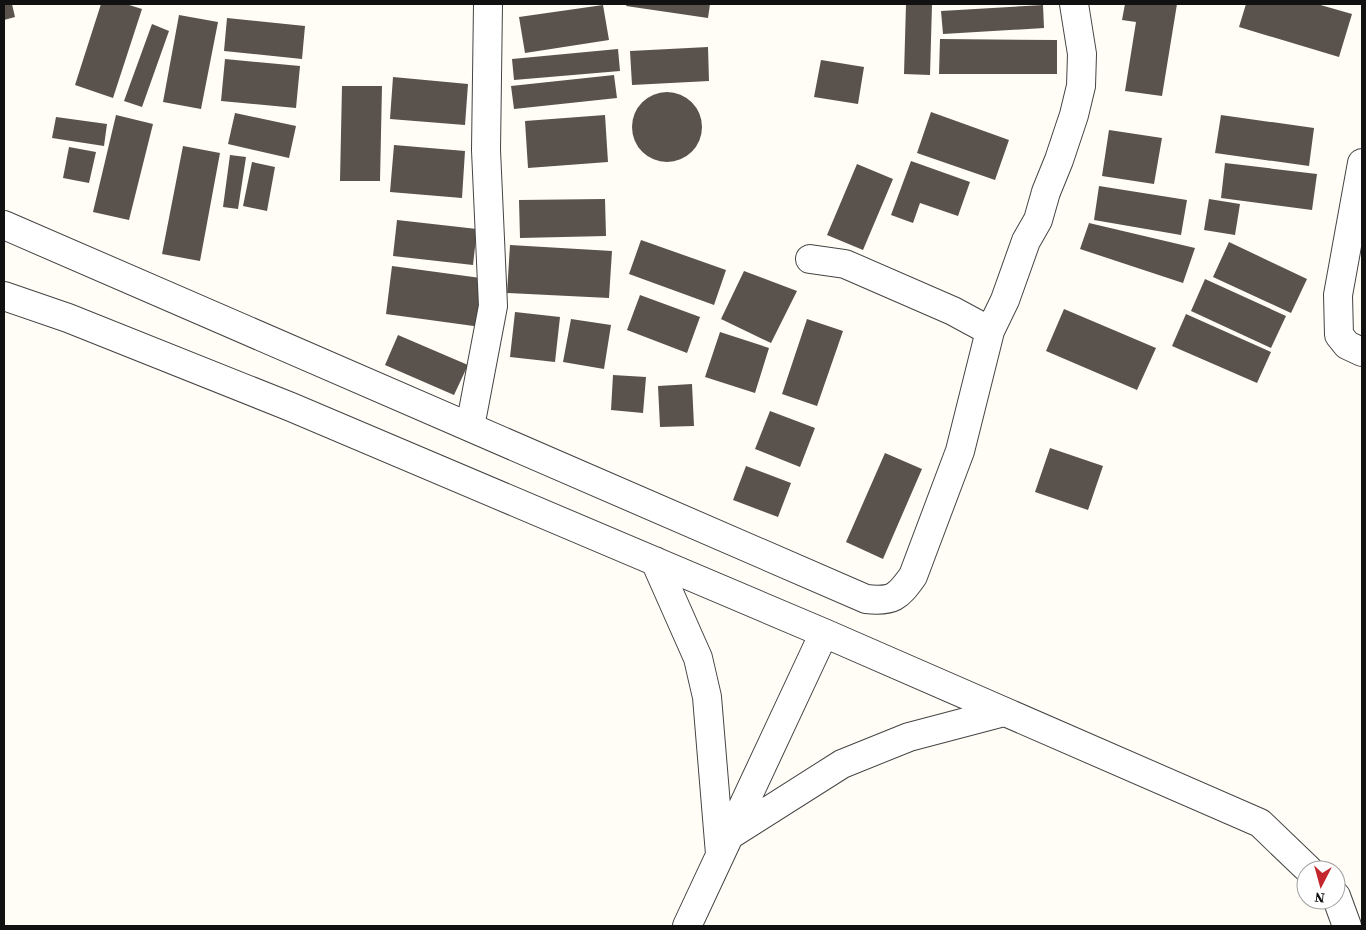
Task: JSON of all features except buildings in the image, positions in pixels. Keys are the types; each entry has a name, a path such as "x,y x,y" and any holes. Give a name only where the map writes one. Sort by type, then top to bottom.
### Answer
{"street":[{"path":"470,427 493,306 486,150 488,4"},
{"path":"4,225 866,598 881,600 891,598 904,590 913,576 960,451 990,330 1005,300 1026,241 1038,220 1046,192 1074,115 1081,86 1082,54 1074,4"},
{"path":"1362,162 1338,295 1339,335 1347,345 1362,352"},
{"path":"810,260 845,264 953,311 990,330"},
{"path":"4,296 68,318 291,407 824,633 1260,823 1299,860"},
{"path":"655,561 698,658 707,697 725,844"},
{"path":"687,926 824,633"},
{"path":"725,844 842,764 909,737 1004,712"},
{"path":"1341,910 1347,926"}]}
